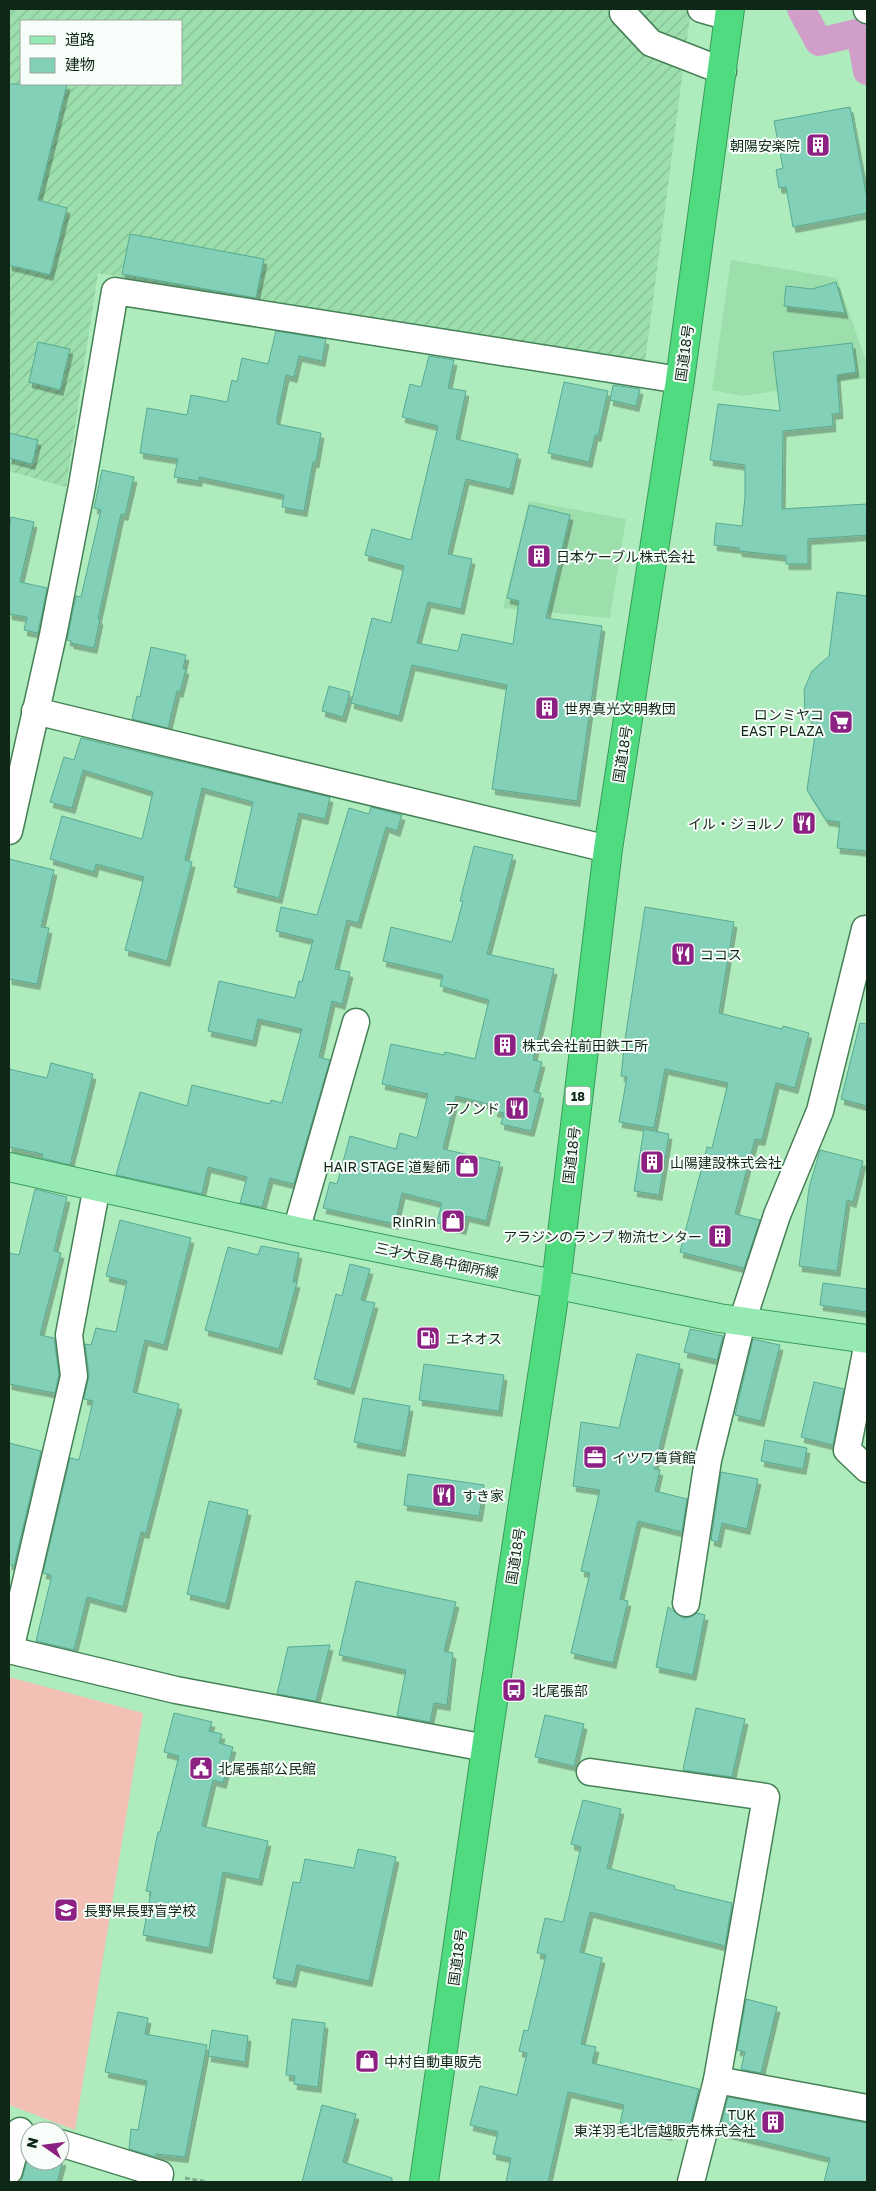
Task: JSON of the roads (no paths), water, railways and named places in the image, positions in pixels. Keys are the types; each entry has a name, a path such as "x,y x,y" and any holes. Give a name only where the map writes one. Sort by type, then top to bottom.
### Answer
{"highway":[{"name":"国道18号","path":"424,2182 486,1748 556,1284 608,849 680,380 730,13"}],"main road":[{"name":"三才大豆島中御所線","path":"9,1167 296,1231 742,1322 867,1339"}],"street":[{"path":"701,9 730,13"},
{"path":"624,10 651,43 723,71"},
{"path":"9,831 19,738 35,711 53,635 80,495 115,291 680,380"},
{"path":"35,711 608,849"},
{"path":"686,1603 708,1460 742,1322 777,1215 820,1111 865,928"},
{"path":"296,1231 356,1022"},
{"path":"97,1186 69,1335 74,1376 9,1650 176,1690 486,1748"},
{"path":"867,1347 847,1450 867,1469"},
{"path":"590,1772 766,1797 717,2080 691,2182"},
{"path":"717,2080 867,2108"},
{"path":"9,2171 19,2131"},
{"path":"70,2147 160,2174 158,2182"}],"waterway":[{"path":"801,9 819,42 860,32 867,71"}],"place":[{"name":"朝陽安楽院","path":"818,145"},
{"name":"日本ケーブル株式会社","path":"539,556"},
{"name":"世界真光文明教団","path":"547,708"},
{"name":"ロンミヤコ EAST PLAZA","path":"841,722"},
{"name":"イル・ジョルノ","path":"804,823"},
{"name":"ココス","path":"683,954"},
{"name":"株式会社前田鉄工所","path":"505,1045"},
{"name":"アノンド","path":"517,1108"},
{"name":"山陽建設株式会社","path":"652,1162"},
{"name":"HAIR STAGE 道髪師","path":"467,1166"},
{"name":"RinRin","path":"453,1221"},
{"name":"アラジンのランプ 物流センター","path":"720,1236"},
{"name":"エネオス","path":"428,1338"},
{"name":"イツワ賃貸館","path":"595,1457"},
{"name":"すき家","path":"444,1495"},
{"name":"北尾張部","path":"514,1690"},
{"name":"北尾張部公民館","path":"201,1768"},
{"name":"長野県長野盲学校","path":"66,1910"},
{"name":"中村自動車販売","path":"367,2061"},
{"name":"TUK 東洋羽毛北信越販売株式会社","path":"773,2122"}]}
